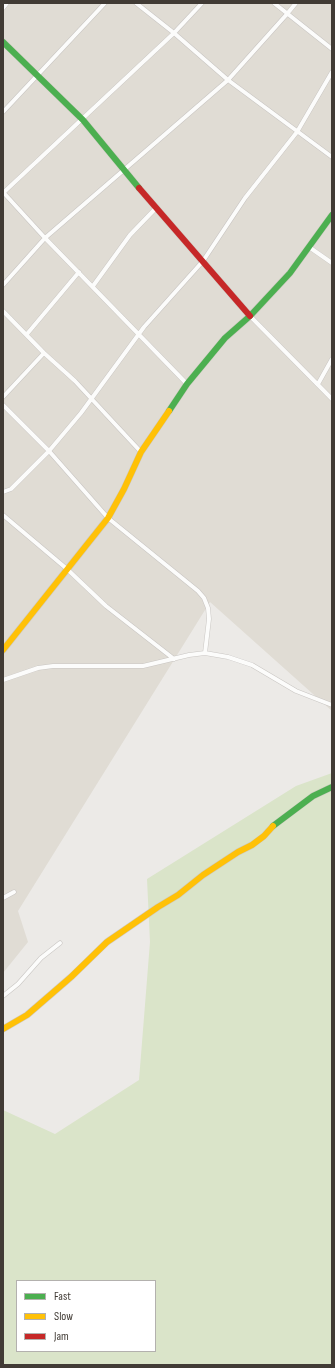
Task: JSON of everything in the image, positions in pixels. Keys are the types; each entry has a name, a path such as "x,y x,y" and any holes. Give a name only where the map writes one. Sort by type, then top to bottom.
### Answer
{"street":[{"path":"3,8 7,3"},
{"path":"3,112 105,3"},
{"path":"136,3 174,33 228,80 332,157"},
{"path":"187,384 3,193 83,120 174,33 202,3"},
{"path":"274,3 332,49"},
{"path":"3,285 46,238 228,80 288,14 296,3"},
{"path":"3,42 83,120 123,170 250,316 332,399"},
{"path":"3,492 12,489 81,413 138,334 203,261 245,198 297,132 332,72"},
{"path":"93,286 130,235 156,208"},
{"path":"3,650 108,518 142,452 187,384 225,338 250,316 290,273 332,215"},
{"path":"309,247 332,263"},
{"path":"26,334 79,272"},
{"path":"3,311 44,353 75,381 142,452"},
{"path":"3,397 44,353"},
{"path":"318,384 332,359"},
{"path":"3,405 48,451 108,518 198,591 204,598 208,608 209,618 205,653"},
{"path":"3,515 67,569 106,606 174,659"},
{"path":"3,680 38,668 53,666 143,666 189,655 205,653 228,657 252,665 296,691 332,705"},
{"path":"3,1029 27,1015 71,977 107,942 178,895 203,875 238,852 252,845 300,804 332,787"},
{"path":"3,898 14,892"},
{"path":"3,996 18,984 41,958 60,943"}],"shaded area":[{"path":"3,3 332,3 332,711 210,602 18,911 28,942 3,973"}],"green space":[{"path":"332,773 332,1365 3,1365 3,1110 55,1134 139,1080 150,942 147,879 296,786"}],"traffic: fast":[{"path":"3,42 83,120 139,188"},
{"path":"169,411 187,384 225,338 250,316 290,273 332,215"},
{"path":"273,826 313,796 332,787"}],"traffic: slow":[{"path":"3,650 108,518 124,489 141,452 169,411"},
{"path":"3,1029 27,1015 71,977 107,942 178,895 203,875 238,852 252,845 264,836 273,826"}],"traffic: jam":[{"path":"139,188 250,316"}]}
